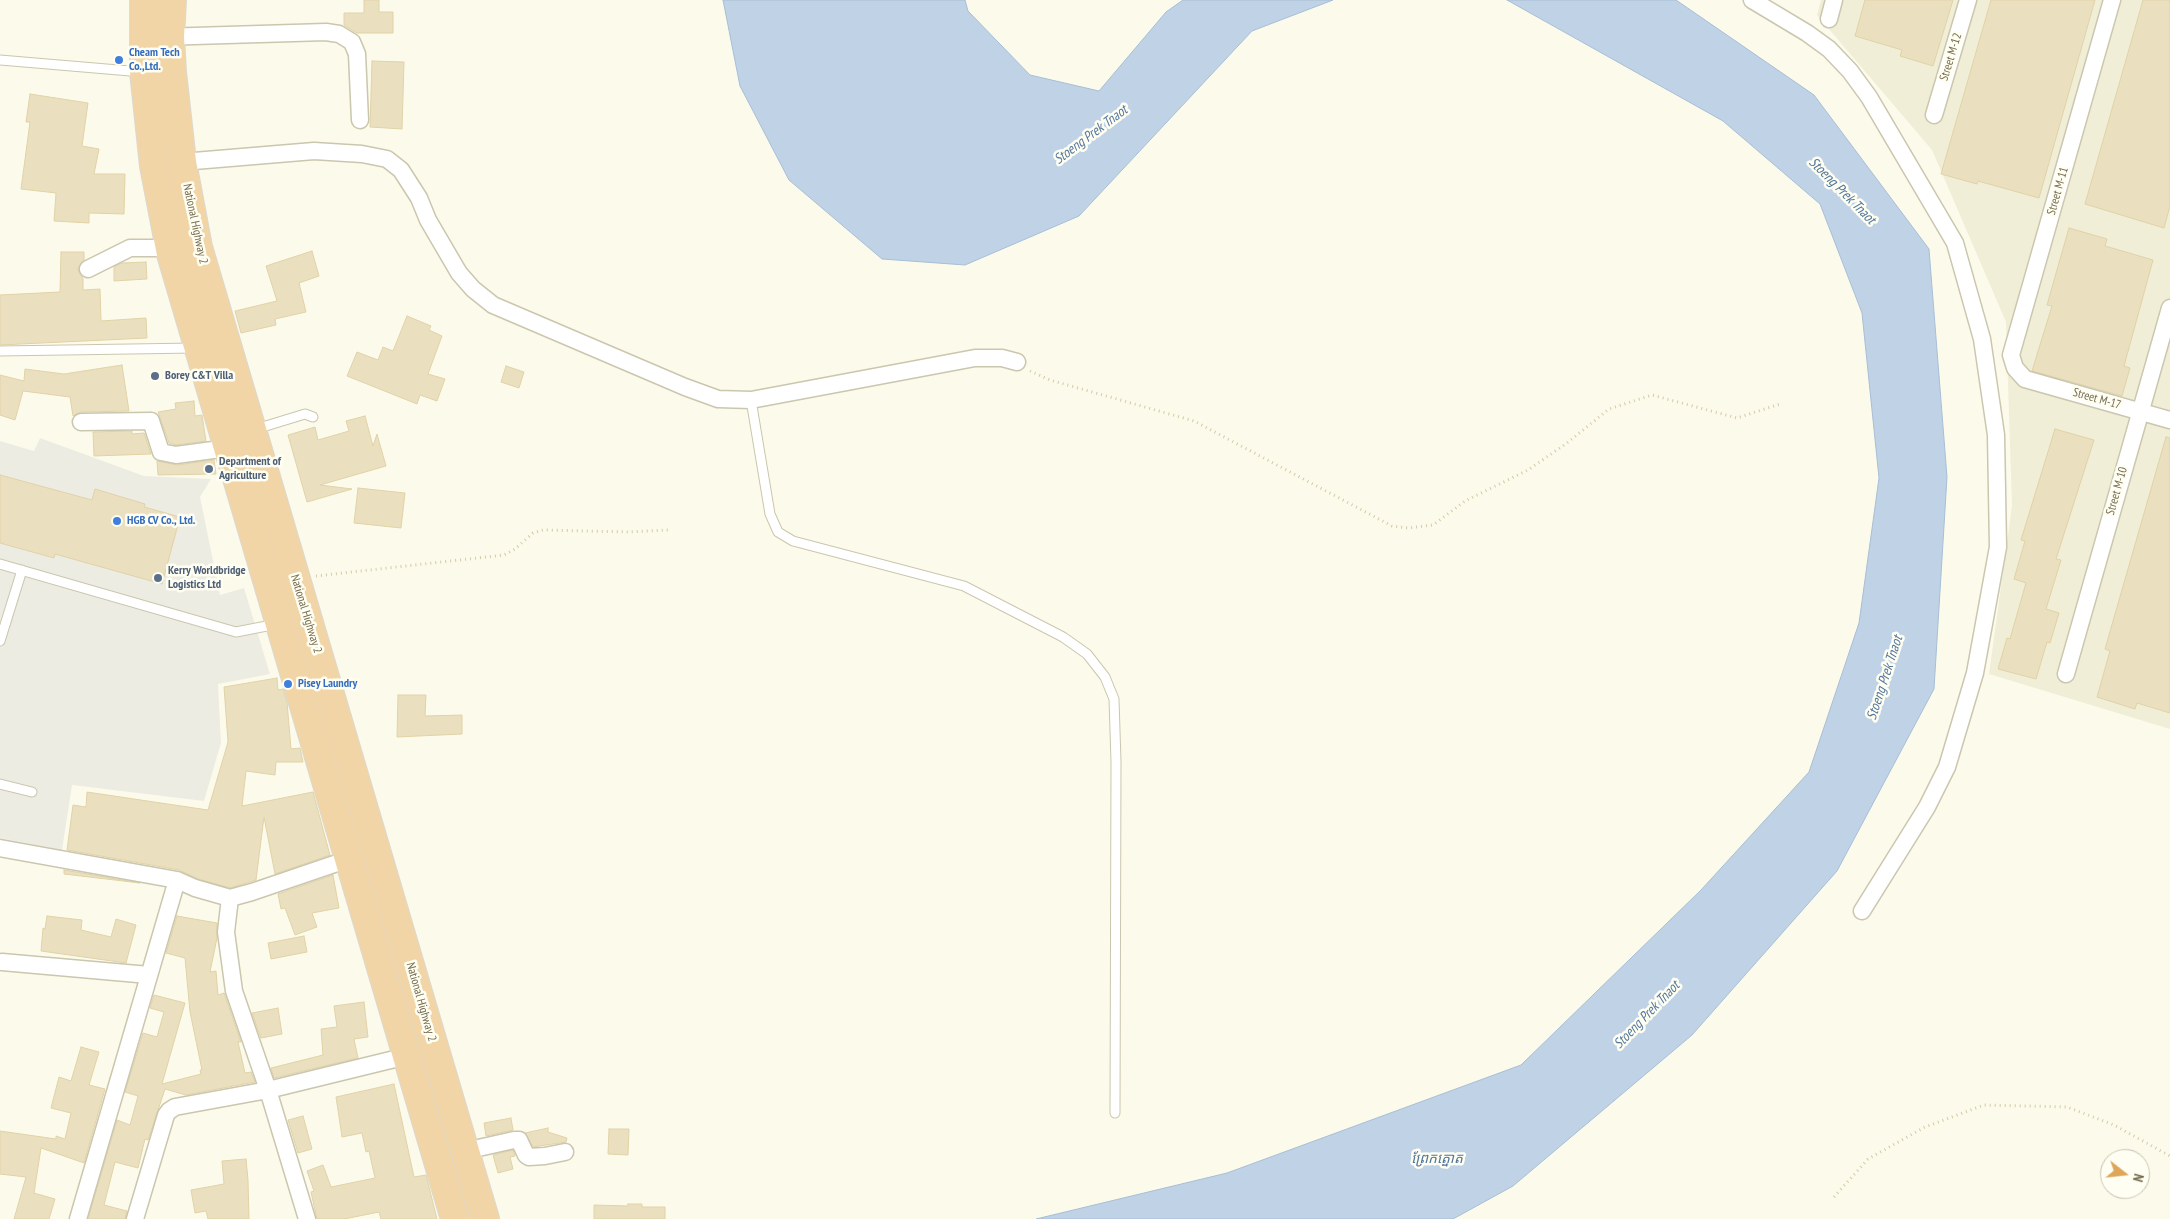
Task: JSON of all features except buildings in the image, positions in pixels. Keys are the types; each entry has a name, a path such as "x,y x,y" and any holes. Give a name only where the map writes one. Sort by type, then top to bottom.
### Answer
{"highway":[{"name":"National Highway 2","path":"144,0 143,37 158,72 182,162 198,247 296,579 293,619 349,859 455,1219"},
{"name":"National Highway 2","path":"172,0 170,37 158,72 154,166 171,254 228,448 293,619 465,1151 485,1219"}],"street":[{"path":"1752,0 1829,48 1850,71 1869,97 1955,243 1982,339 1996,435 1998,547 1973,682 1947,767 1927,808 1862,911"},
{"path":"1829,19 1834,0"},
{"name":"Street M-12","path":"1934,115 1968,0"},
{"name":"Street M-11","path":"2024,379 2015,368 2011,355 2112,0"},
{"path":"143,37 326,32 340,34 352,42 357,54 360,120"},
{"path":"182,162 314,151 362,154 387,159 401,170 406,177 459,273 473,289 493,305 685,387 718,399 751,400 975,358 1002,358 1017,362"},
{"path":"88,269 130,248 162,248 171,254"},
{"name":"Street M-10","path":"2066,674 2170,308"},
{"name":"Street M-17","path":"2024,379 2170,420"},
{"path":"81,422 151,421 161,452 176,455 228,448"},
{"path":"0,848 177,880 194,888 230,898 349,859"},
{"path":"78,1219 177,880"},
{"path":"230,898 226,932 234,991 268,1090 306,1219"},
{"path":"2,962 149,976"},
{"path":"136,1219 169,1110 175,1107 268,1090 407,1056"},
{"path":"465,1151 519,1140 526,1155 529,1157 565,1152"}],"lane":[{"path":"0,60 158,72"},
{"path":"0,351 199,348"},
{"path":"751,400 770,514 778,532 793,541 964,586 1064,637 1087,654 1105,676 1114,699 1116,762 1115,1113"},
{"path":"252,430 305,414 313,417"},
{"path":"0,564 236,632 293,619"},
{"path":"0,641 22,570"},
{"path":"0,784 32,792"}],"path":[{"path":"1017,362 1035,375 1194,421 1392,526 1408,528 1433,524 1465,501 1528,470 1567,443 1610,409 1652,395 1737,418 1780,404"},
{"path":"296,579 504,555 515,549 533,533 543,530 629,532 669,530"},
{"path":"1834,1197 1868,1159 1924,1127 1984,1105 2067,1107 2114,1125 2170,1156"}],"shaded area":[{"path":"1821,0 2170,0 2170,729 1989,674 2012,506 2006,322 1932,150 1817,15"},
{"path":"40,438 144,476 211,479 200,497 220,595 244,588 270,674 218,684 221,743 204,801 72,785 62,850 0,838 0,441 34,451"}],"water":[{"name":"Stoeng Prek Tnaot","path":"723,0 965,0 968,11 1030,75 1099,91 1166,12 1183,0 1333,0 1252,31 1079,216 965,265 882,259 789,180 740,86"},
{"name":"ព្រែកត្នោត","path":"1507,0 1676,0 1814,95 1929,249 1947,477 1934,689 1837,871 1692,1035 1513,1186 1453,1219 1036,1219 1227,1173 1521,1065 1701,890 1809,772 1859,623 1879,478 1862,313 1820,204 1723,121"}],"place":[{"name":"Cheam Tech Co.,Ltd.","path":"119,60"},
{"name":"Borey C&T Villa","path":"155,376"},
{"name":"Department of Agriculture","path":"209,469"},
{"name":"HGB CV Co., Ltd.","path":"117,521"},
{"name":"Kerry Worldbridge Logistics Ltd","path":"158,578"},
{"name":"Pisey Laundry","path":"288,684"}]}
